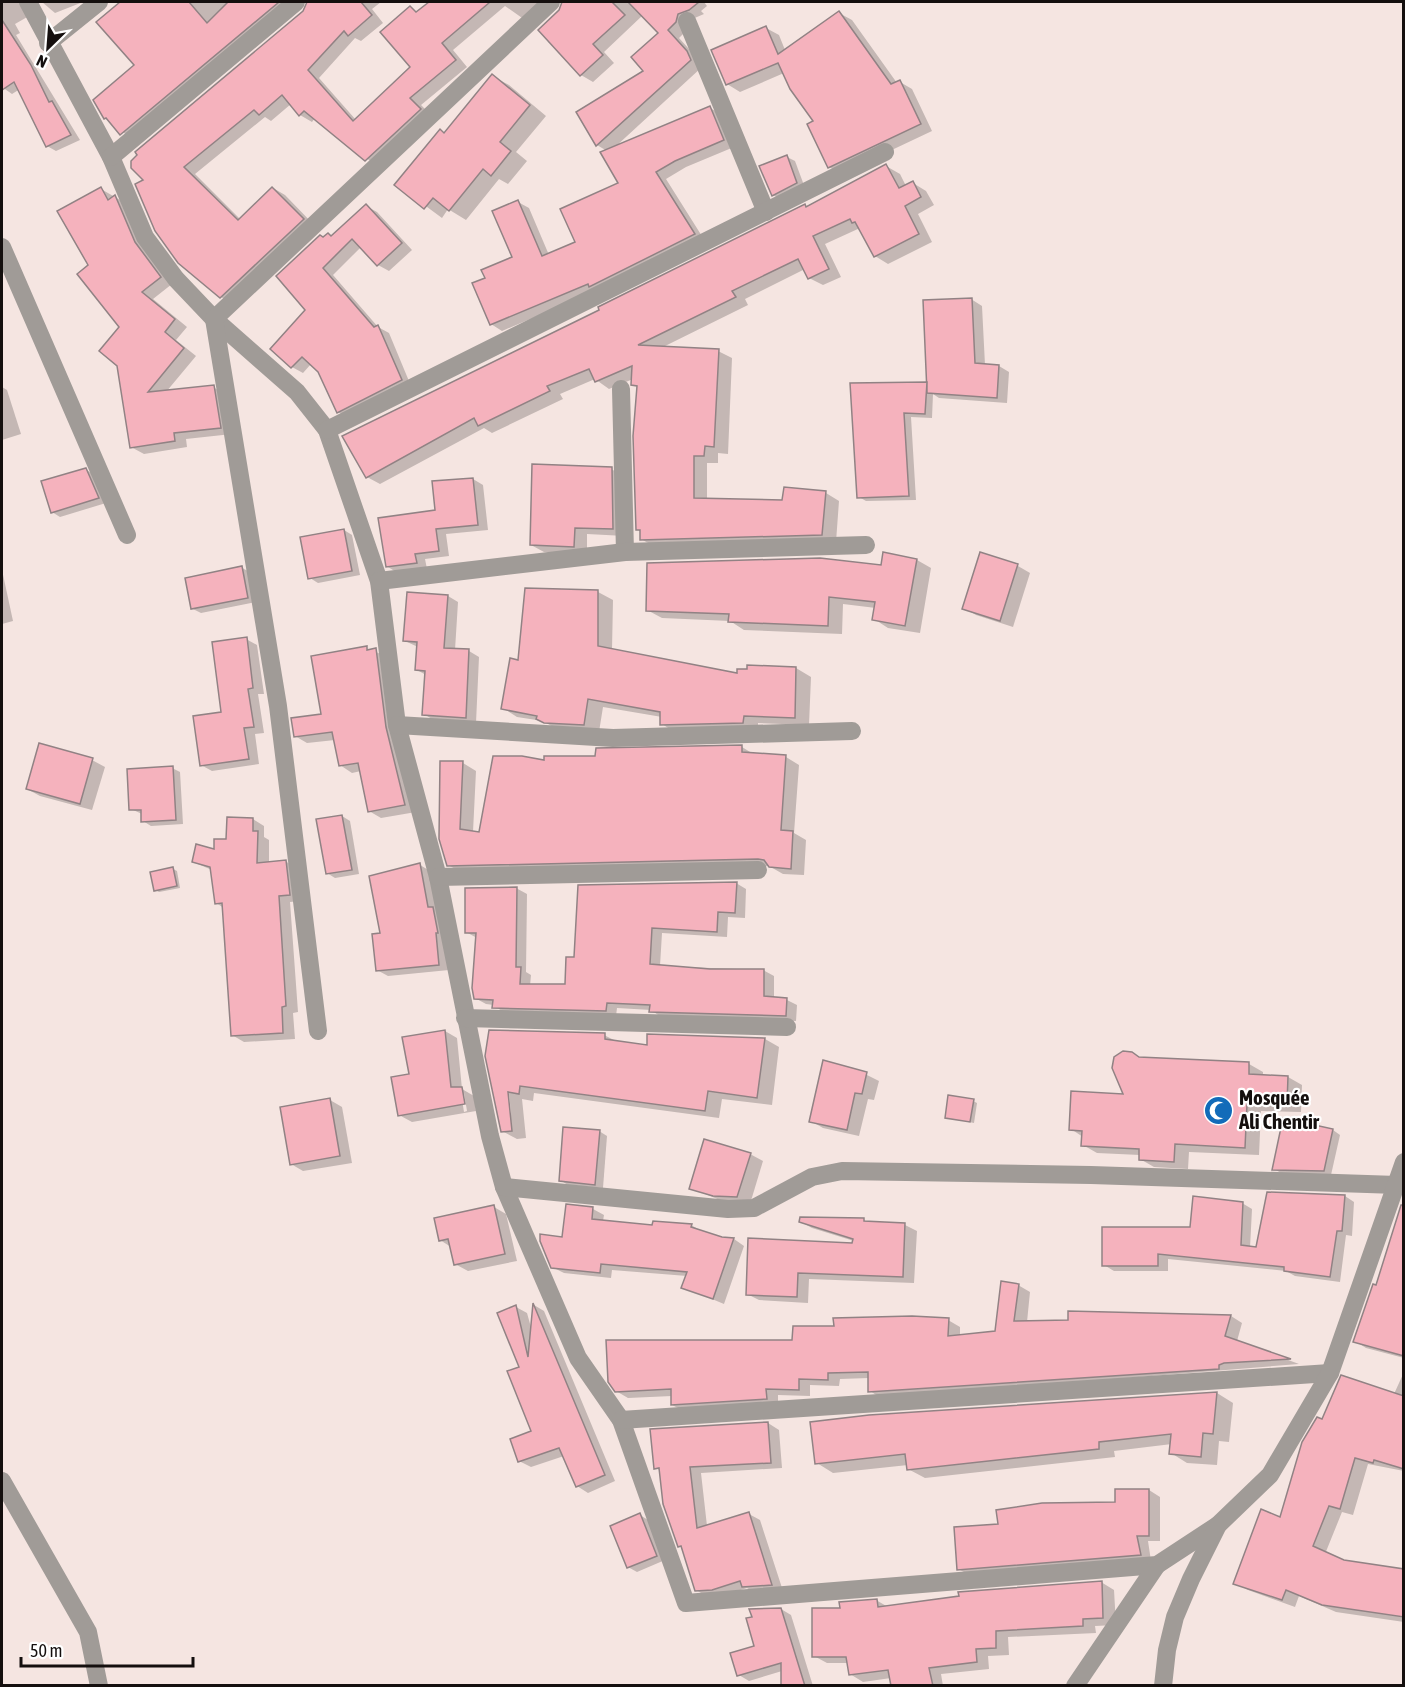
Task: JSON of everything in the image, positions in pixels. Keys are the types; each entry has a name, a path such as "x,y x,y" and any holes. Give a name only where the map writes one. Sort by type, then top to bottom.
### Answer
{"street":[{"path":"28,2 111,158 145,237 176,279 214,319 297,392 327,430 379,581 397,725 438,877 490,1136 504,1187 578,1358 621,1420 686,1603 1157,1565"},
{"path":"48,43 99,2"},
{"path":"111,158 296,2"},
{"path":"214,319 551,2"},
{"path":"687,21 766,212"},
{"path":"327,430 885,152"},
{"path":"2,248 127,535"},
{"path":"214,319 278,706 318,1031"},
{"path":"621,389 625,552"},
{"path":"379,581 625,552 866,545"},
{"path":"397,725 613,738 852,731"},
{"path":"438,877 758,870"},
{"path":"465,1018 787,1028"},
{"path":"1076,1686 1157,1565 1218,1525 1270,1475 1330,1373 1404,1162"},
{"path":"504,1187 728,1209 754,1208 812,1177 842,1171 1091,1175 1397,1185"},
{"path":"621,1420 1330,1373"},
{"path":"2,1481 88,1632 99,1686"},
{"path":"1162,1686 1175,1617 1218,1525"}],"building":[{"path":"120,2 189,2 207,23 228,2 279,2 120,135 106,118 104,119 93,100 134,65 96,22"},
{"path":"307,2 361,2 372,15 348,36 344,31 308,70 353,121 410,67 380,32 410,6 416,12 429,2 490,2 442,43 456,60 410,98 421,109 365,161 304,111 299,116 282,95 259,115 254,110 184,167 238,220 272,187 304,219 220,298 178,263 155,231 135,184 143,180 131,168 131,161 137,155 135,152 303,11"},
{"path":"562,2 612,2 625,15 593,44 603,55 580,76 538,30 559,10"},
{"path":"628,2 699,2 689,10 678,14 676,22 668,30 687,51 691,60 596,146 576,112 643,71 631,57 658,33"},
{"path":"839,11 891,84 900,80 921,124 828,168 807,124 813,121 790,89 778,63 726,85 711,50 766,26 778,54"},
{"path":"2,20 31,65 49,102 52,101 71,135 46,147 14,82 2,90"},
{"path":"492,74 530,105 500,142 511,151 491,176 483,169 449,211 433,198 424,209 394,185 440,129 444,133"},
{"path":"710,106 724,140 675,161 656,172 695,234 589,287 588,284 490,325 472,283 485,278 481,270 512,257 492,211 518,200 542,256 575,242 560,209 618,183 600,152"},
{"path":"787,155 797,183 772,196 759,166"},
{"path":"886,164 899,188 913,181 921,197 905,206 919,234 874,257 855,222 852,223 850,219 813,236 829,269 808,279 798,259 732,291 736,297 638,345 719,349 714,447 705,446 704,456 694,456 694,498 782,500 784,487 826,491 822,535 640,540 640,530 636,530 633,436 637,386 631,385 632,366 595,382 589,369 547,386 550,391 478,426 474,418 366,478 342,436 599,310 598,307 805,204 806,207"},
{"path":"101,187 108,200 115,195 135,242 161,277 142,292 175,319 165,332 184,348 148,392 214,385 221,428 174,433 175,441 130,448 117,366 99,351 119,327 77,274 88,265 57,211"},
{"path":"366,204 402,243 377,266 352,239 323,268 374,327 378,325 402,380 337,413 318,372 302,357 291,368 270,349 305,310 276,276 320,235 323,237 328,233 331,236"},
{"path":"972,298 975,363 999,365 997,398 927,393 923,300"},
{"path":"927,382 925,414 904,413 909,496 857,498 850,383"},
{"path":"532,464 612,467 613,529 575,528 574,547 530,545"},
{"path":"86,468 99,498 51,513 41,481"},
{"path":"473,478 478,525 436,529 439,551 415,554 417,563 386,567 378,518 435,510 432,481"},
{"path":"344,529 352,571 308,579 300,537"},
{"path":"883,552 917,559 905,626 872,620 875,602 829,597 828,626 728,622 729,614 646,611 647,563 820,558 881,565"},
{"path":"980,552 1018,564 1000,621 962,609"},
{"path":"242,566 248,598 191,609 185,578"},
{"path":"525,588 598,590 598,646 737,673 737,669 747,669 747,665 796,667 795,718 744,716 743,723 660,725 660,712 588,699 584,725 544,723 536,719 537,716 501,709 510,658 518,660"},
{"path":"407,592 448,595 444,648 469,649 466,718 422,715 425,671 415,670 417,642 403,641"},
{"path":"247,637 253,688 248,689 254,727 244,728 249,759 200,766 193,716 221,712 212,642"},
{"path":"367,646 367,650 376,648 386,727 405,805 368,812 358,763 339,766 332,732 294,737 291,718 321,714 311,656"},
{"path":"39,743 93,758 80,804 26,789"},
{"path":"742,745 742,752 786,755 781,830 793,831 791,869 769,867 764,860 758,859 447,866 439,839 440,761 463,761 460,829 479,832 493,756 522,756 544,760 544,756 595,756 596,748"},
{"path":"173,766 176,820 141,822 141,810 129,810 127,769"},
{"path":"342,815 352,870 326,874 316,819"},
{"path":"227,817 253,818 253,831 258,831 257,863 286,860 290,895 279,896 286,1006 282,1007 283,1033 231,1036 222,903 215,904 210,867 192,862 196,844 214,849 214,839 226,839"},
{"path":"420,863 428,907 433,907 438,933 436,933 439,965 376,971 372,934 380,933 369,876"},
{"path":"173,867 177,886 154,891 150,872"},
{"path":"737,882 735,913 718,912 717,932 652,928 650,964 710,969 764,969 764,996 787,998 786,1016 649,1012 650,1005 607,1003 606,1011 492,1008 493,1000 474,999 472,988 476,933 465,933 465,888 517,887 516,967 521,967 520,984 565,984 566,957 574,957 578,885"},
{"path":"445,1030 451,1087 462,1087 465,1104 398,1116 391,1077 409,1074 402,1037"},
{"path":"489,1030 605,1033 605,1039 647,1045 647,1034 765,1038 757,1098 708,1091 705,1111 520,1086 519,1094 508,1092 512,1131 501,1132 485,1056"},
{"path":"1123,1051 1132,1052 1139,1057 1249,1062 1249,1074 1288,1076 1287,1105 1247,1104 1245,1148 1175,1144 1174,1162 1139,1160 1139,1149 1081,1146 1082,1131 1069,1130 1071,1091 1123,1094 1112,1068 1114,1057"},
{"path":"823,1060 867,1072 862,1094 855,1093 847,1130 809,1122"},
{"path":"948,1095 974,1099 970,1122 945,1118"},
{"path":"330,1098 340,1156 290,1165 280,1107"},
{"path":"1283,1118 1333,1129 1324,1171 1272,1170"},
{"path":"563,1127 600,1130 595,1185 559,1181"},
{"path":"704,1139 751,1153 737,1197 713,1196 689,1189"},
{"path":"1267,1192 1345,1195 1342,1231 1337,1231 1330,1277 1284,1271 1284,1267 1158,1254 1158,1266 1102,1266 1102,1227 1190,1227 1193,1196 1243,1202 1241,1245 1256,1247"},
{"path":"566,1204 593,1207 592,1219 652,1225 653,1221 692,1224 691,1227 722,1237 734,1238 713,1299 681,1288 687,1272 601,1264 600,1273 551,1268 540,1241 540,1234 562,1237"},
{"path":"494,1205 505,1254 454,1265 448,1239 439,1241 434,1218"},
{"path":"1401,1205 1404,1205 1404,1356 1353,1342 1373,1284 1376,1285"},
{"path":"800,1217 864,1218 864,1221 905,1223 903,1277 798,1273 797,1297 746,1295 748,1238 852,1243 853,1239 799,1222"},
{"path":"1001,1281 1019,1284 1014,1321 1068,1320 1068,1311 1231,1315 1225,1336 1291,1359 1224,1363 1219,1365 1219,1369 868,1392 868,1372 828,1373 828,1380 799,1379 799,1390 766,1389 767,1399 671,1405 671,1389 615,1392 608,1382 606,1340 792,1340 793,1326 834,1326 833,1318 912,1316 949,1318 948,1336 995,1331"},
{"path":"533,1303 605,1475 576,1487 559,1448 518,1462 510,1439 531,1431 507,1371 519,1367 497,1313 516,1305 528,1357"},
{"path":"1341,1375 1404,1396 1404,1469 1374,1460 1373,1463 1355,1458 1340,1509 1329,1506 1313,1546 1344,1560 1404,1569 1404,1617 1322,1605 1286,1590 1282,1600 1233,1584 1261,1509 1280,1517 1302,1442 1317,1417 1322,1419"},
{"path":"1217,1392 1213,1434 1203,1433 1201,1457 1169,1454 1171,1434 1099,1442 1099,1449 907,1470 905,1454 815,1464 810,1422 869,1415"},
{"path":"768,1422 771,1463 690,1467 697,1528 749,1512 772,1585 742,1587 740,1581 712,1590 695,1591 681,1546 678,1547 663,1504 659,1468 654,1469 650,1429"},
{"path":"1115,1489 1149,1489 1149,1536 1137,1536 1141,1555 957,1570 954,1527 998,1524 996,1510 1042,1503 1115,1502"},
{"path":"640,1513 657,1556 627,1568 610,1526"},
{"path":"1102,1581 1103,1618 1083,1619 1083,1626 996,1631 996,1648 976,1649 977,1662 929,1668 933,1686 891,1686 888,1670 849,1675 846,1657 812,1657 812,1608 840,1608 839,1602 877,1599 878,1607 959,1596 958,1592"},
{"path":"781,1608 805,1686 781,1686 781,1663 737,1676 730,1653 754,1646 746,1618 752,1617 749,1609"}],"place":[{"name":"Mosquée Ali Chentir","path":"1218,1110"}]}
